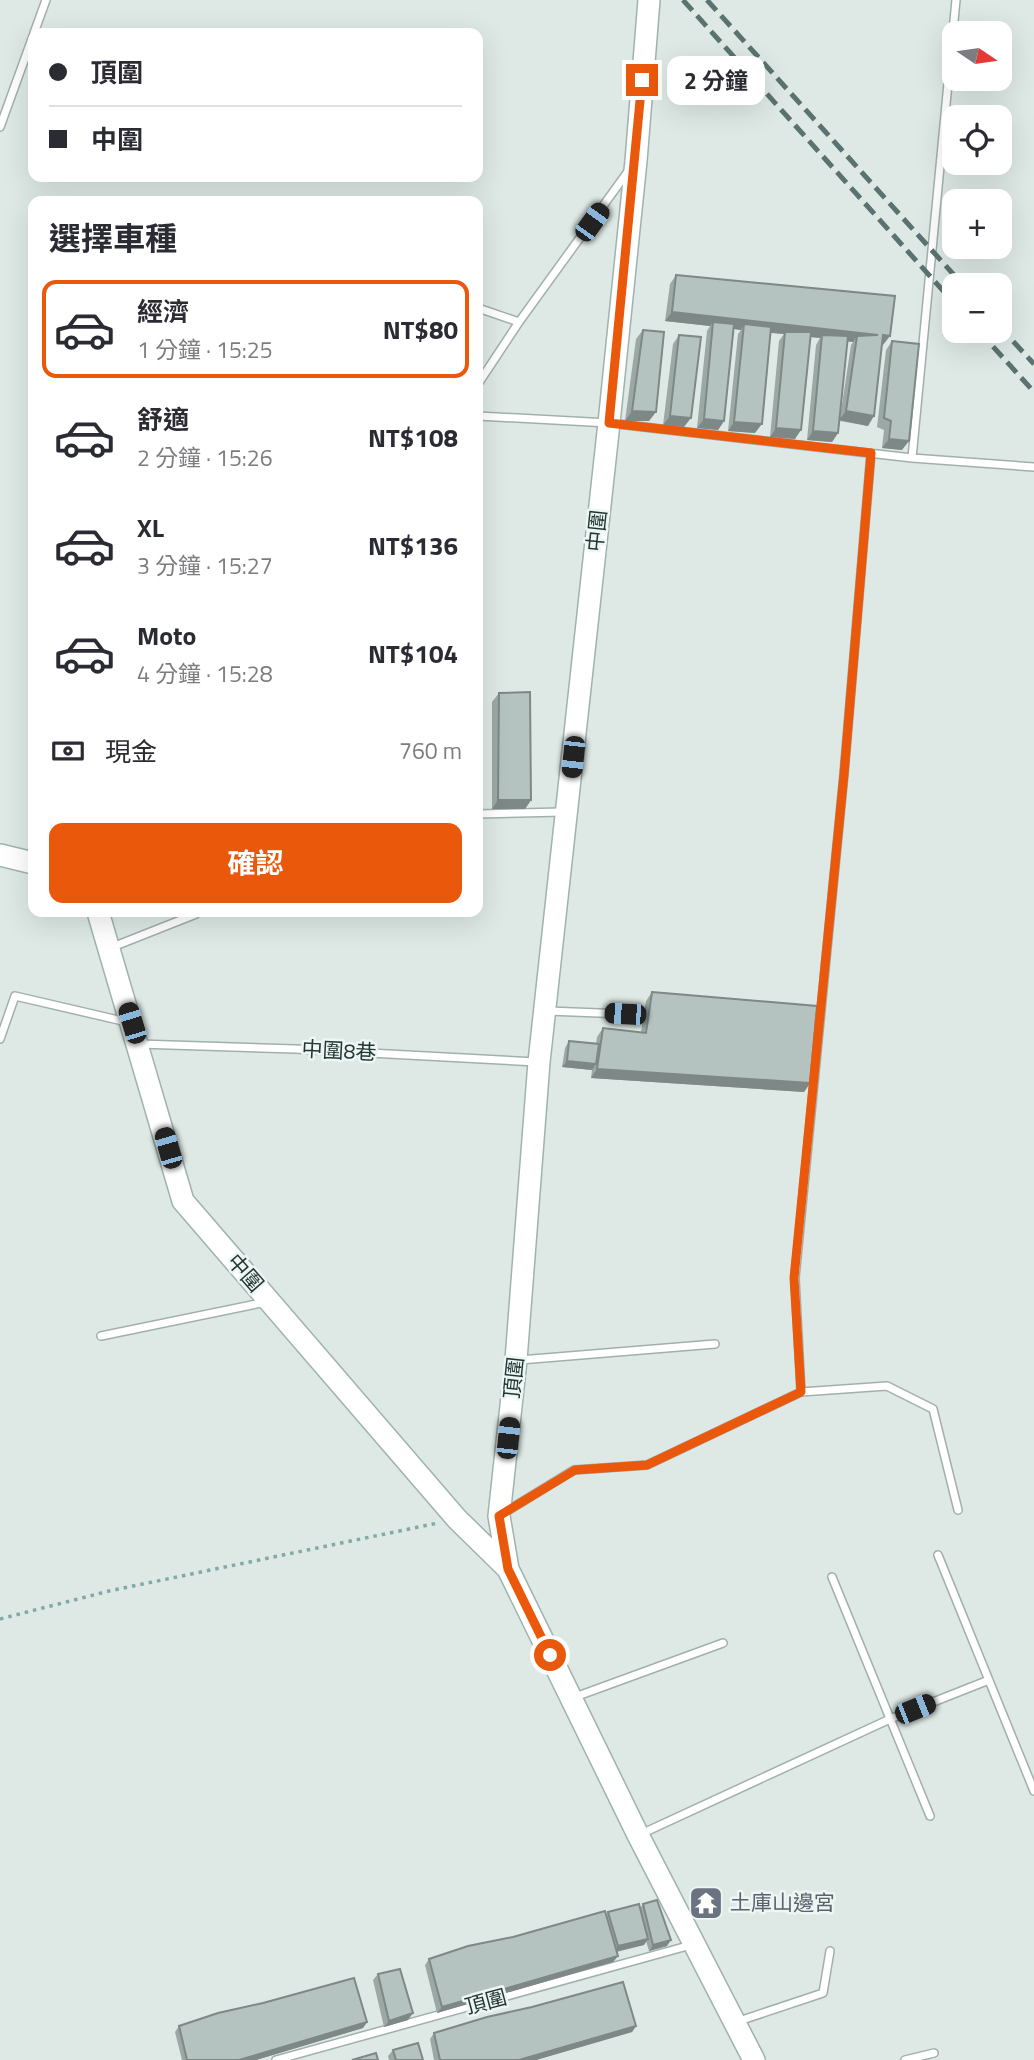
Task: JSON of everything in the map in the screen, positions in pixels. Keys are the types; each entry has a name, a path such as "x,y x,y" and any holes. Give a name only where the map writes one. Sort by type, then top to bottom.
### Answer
{"street":[{"name":"中圍","path":"539,1062 609,423 636,161 649,0"},
{"path":"0,855 28,862"},
{"name":"中圍","path":"100,917 183,1201 457,1519 508,1569"},
{"name":"頂圍","path":"539,1062 516,1360 499,1516 508,1569 638,1835 754,2060"}],"lane":[{"path":"36,28 46,0"},
{"path":"912,458 956,0"},
{"path":"0,127 28,51"},
{"path":"483,376 519,322 636,161"},
{"path":"483,310 519,322"},
{"path":"483,416 609,423 912,458 1034,467"},
{"path":"801,1392 794,1278 843,788 871,453"},
{"path":"483,814 566,812"},
{"path":"109,948 188,917"},
{"path":"0,1039 15,996 132,1023"},
{"path":"545,1010 625,1014"},
{"name":"中圍8巷","path":"138,1044 539,1062"},
{"path":"101,1336 270,1301"},
{"path":"516,1360 715,1344"},
{"path":"499,1516 575,1470 647,1465 801,1392 887,1385 933,1409 958,1510"},
{"path":"938,1555 1034,1791"},
{"path":"832,1577 930,1816"},
{"path":"571,1698 723,1643"},
{"path":"638,1835 890,1719 989,1680"},
{"name":"頂圍","path":"276,2060 695,1944"},
{"path":"735,2022 823,1993 830,1951"},
{"path":"905,2060 934,2053"}],"path":[{"path":"0,1619 109,1591 457,1519"}],"building":[{"path":"676,275 895,296 890,336 883,335 874,416 846,411 857,336 878,335 672,312"},
{"path":"713,322 734,324 724,421 704,419"},
{"path":"744,324 771,327 762,424 734,422"},
{"path":"643,330 664,332 656,412 632,411"},
{"path":"785,332 811,332 801,430 776,428"},
{"path":"679,335 701,337 691,418 670,416"},
{"path":"822,335 848,336 838,433 813,431"},
{"path":"892,341 919,344 909,441 889,439 891,421 884,418"},
{"path":"530,692 531,800 498,800 499,693"},
{"path":"652,992 817,1006 810,1083 597,1069 603,1028 646,1033"},
{"path":"569,1041 599,1044 596,1064 567,1061"},
{"name":"土庫山邊宮","path":"712,1888 718,1907 703,1911 697,1892"},
{"path":"657,1900 671,1940 653,1945 643,1904"},
{"path":"639,1904 648,1939 618,1946 608,1912"},
{"path":"605,1911 618,1956 442,2007 429,1959 468,1946 513,1937"},
{"path":"400,1969 413,2013 389,2021 378,1974"},
{"path":"354,1978 367,2022 239,2060 187,2060 179,2026 218,2013"},
{"path":"623,1982 636,2026 519,2060 440,2060 434,2033"},
{"path":"418,2043 423,2060 396,2060 393,2050"},
{"path":"376,2053 378,2060 352,2060"}],"railway":[{"path":"683,0 942,290"},
{"path":"707,0 952,273"},
{"path":"1012,340 1034,364"},
{"path":"990,343 1034,392"}],"place":[{"name":"土庫山邊宮","path":"706,1903"}],"route":[{"path":"550,1655 508,1569 499,1516 575,1470 647,1465 801,1392 794,1278 844,774 871,453 609,423 642,80"}]}
